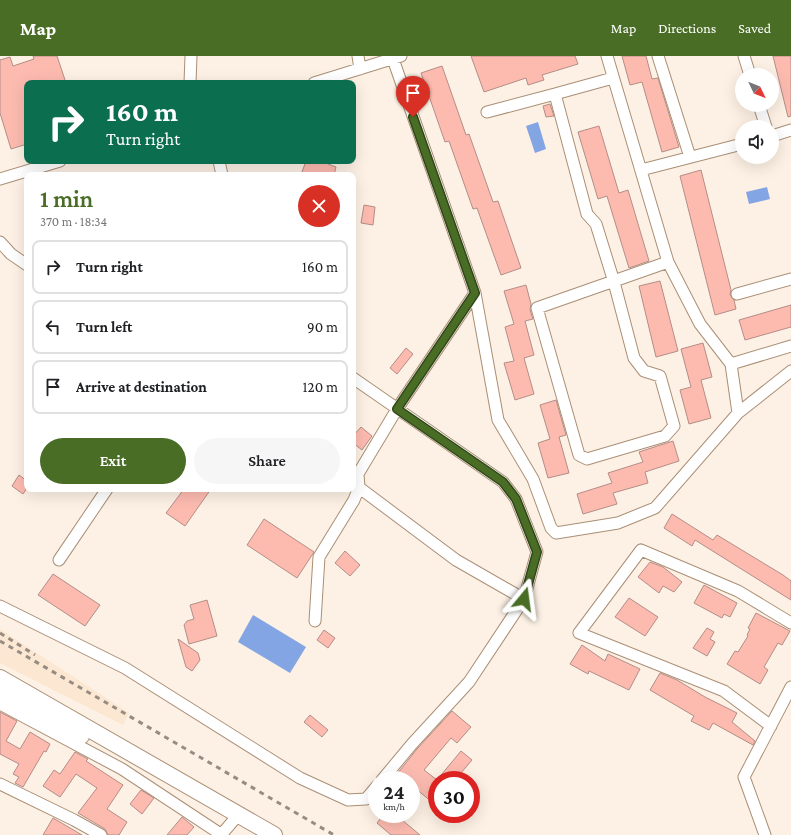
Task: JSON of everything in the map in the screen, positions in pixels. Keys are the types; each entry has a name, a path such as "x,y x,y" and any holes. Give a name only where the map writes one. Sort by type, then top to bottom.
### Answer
{"main road":[{"path":"0,678 235,818 253,835"},
{"path":"0,691 235,818 274,835"}],"street":[{"path":"190,80 191,56"},
{"path":"358,56 360,69"},
{"path":"607,56 668,262 700,324 731,364 738,413"},
{"path":"658,56 690,157"},
{"path":"744,56 748,68"},
{"path":"324,80 397,57 475,293 498,420 533,480 551,528 556,533 618,523 655,508 738,413 791,371"},
{"path":"487,112 613,78"},
{"path":"555,94 587,214 596,224 614,282 634,358 644,371 660,376 674,426 665,436 587,459 579,455 537,308 614,282 668,262"},
{"path":"779,134 791,130"},
{"path":"641,170 735,146"},
{"path":"0,179 50,164"},
{"path":"0,242 11,254 24,263"},
{"path":"737,294 791,279"},
{"path":"475,293 397,409 358,474 356,485 456,560 524,599"},
{"path":"731,364 791,346"},
{"path":"356,380 503,482 516,499 537,552 524,599 469,682 412,744 390,771"},
{"path":"59,560 105,492"},
{"path":"316,621 319,557 354,500 355,492"},
{"path":"771,726 724,691 579,633 641,550 738,591 791,623"},
{"path":"0,606 125,668 300,778 348,800 366,799 368,797"},
{"path":"764,835 744,776 791,687"},
{"path":"0,704 122,769 221,835 235,818"},
{"path":"0,784 74,820 101,835"}],"shaded area":[{"path":"0,629 129,713 123,725 0,663"}],"water":[{"path":"538,122 546,149 535,153 526,126"},
{"path":"767,187 770,199 749,204 746,192"},
{"path":"253,615 306,647 290,673 238,642"}],"building":[{"path":"33,56 57,56 65,80 24,80 24,145 11,149 0,113 0,60 10,57 13,66 34,59"},
{"path":"471,56 575,56 578,64 542,75 544,80 528,85 526,78 484,92"},
{"path":"622,56 646,56 652,79 658,78 679,147 662,152 642,82 630,85"},
{"path":"773,56 791,56 791,116 788,117 779,80 779,68 776,68"},
{"path":"442,66 466,135 469,134 493,202 498,201 521,268 501,275 477,208 473,209 449,141 445,142 421,73"},
{"path":"550,104 554,116 546,117 543,106"},
{"path":"599,126 619,193 628,190 649,261 629,268 607,196 598,199 578,132"},
{"path":"305,164 328,164 336,167 335,172 302,172"},
{"path":"701,170 731,290 730,295 734,300 736,309 715,315 680,176"},
{"path":"364,205 375,207 373,225 361,223"},
{"path":"660,281 678,351 656,357 639,286"},
{"path":"526,285 533,319 525,321 534,355 524,358 534,394 515,400 504,363 514,361 505,327 514,324 504,291"},
{"path":"791,305 791,327 745,340 739,320"},
{"path":"703,343 712,377 701,380 711,418 689,424 680,390 691,387 681,349"},
{"path":"406,348 413,354 397,374 390,368"},
{"path":"556,400 566,435 559,437 569,473 548,478 538,443 550,439 540,405"},
{"path":"361,427 372,436 362,450 356,445 356,433"},
{"path":"673,441 679,461 645,472 648,483 613,493 617,504 583,514 577,494 612,483 608,473 643,462 639,452"},
{"path":"19,475 24,479 23,494 12,486"},
{"path":"182,492 209,492 185,526 166,513"},
{"path":"672,514 713,540 717,535 783,575 791,581 791,600 695,540 692,546 664,528"},
{"path":"264,519 314,552 297,578 247,545"},
{"path":"345,551 360,565 350,576 335,563"},
{"path":"650,562 663,567 682,582 674,592 663,586 659,593 638,577"},
{"path":"53,574 100,605 85,626 38,595"},
{"path":"704,585 737,603 730,617 724,614 722,618 694,603"},
{"path":"629,598 658,617 645,636 615,617"},
{"path":"207,600 217,636 189,644 184,625 187,621 194,619 190,605"},
{"path":"756,613 790,631 782,645 778,643 764,667 768,670 760,684 727,664 735,651 738,652 748,636 747,635 750,629 748,628"},
{"path":"707,628 714,632 710,639 715,642 707,656 693,648"},
{"path":"324,630 335,638 328,648 317,640"},
{"path":"178,639 198,653 200,660 192,671 186,667"},
{"path":"582,645 605,661 608,654 640,669 629,690 589,671 588,674 570,664"},
{"path":"660,673 677,680 705,697 737,713 732,722 755,741 753,745 713,723 709,730 691,721 694,716 650,690"},
{"path":"452,711 471,727 457,743 451,738 424,770 428,773 428,799 420,792 420,771 399,771 417,749"},
{"path":"0,712 17,721 6,741 20,749 30,732 50,744 46,752 44,751 23,787 15,783 19,777 13,774 19,764 0,754"},
{"path":"310,715 328,730 322,737 304,722"},
{"path":"461,751 472,760 463,771 444,771"},
{"path":"75,752 88,759 86,761 123,785 107,809 127,822 119,835 108,835 105,829 78,813 97,788 76,774 60,797 43,786 54,770 60,774"},
{"path":"141,790 154,798 142,814 130,804"},
{"path":"182,817 194,827 187,835 167,835"},
{"path":"53,818 82,835 43,835"},
{"path":"377,823 406,823 420,835 391,835"}],"railway":[{"path":"0,633 35,655"},
{"path":"0,641 334,835"}],"route":[{"path":"413,117 475,293 397,409 503,482 516,499 537,552 524,599"}]}
